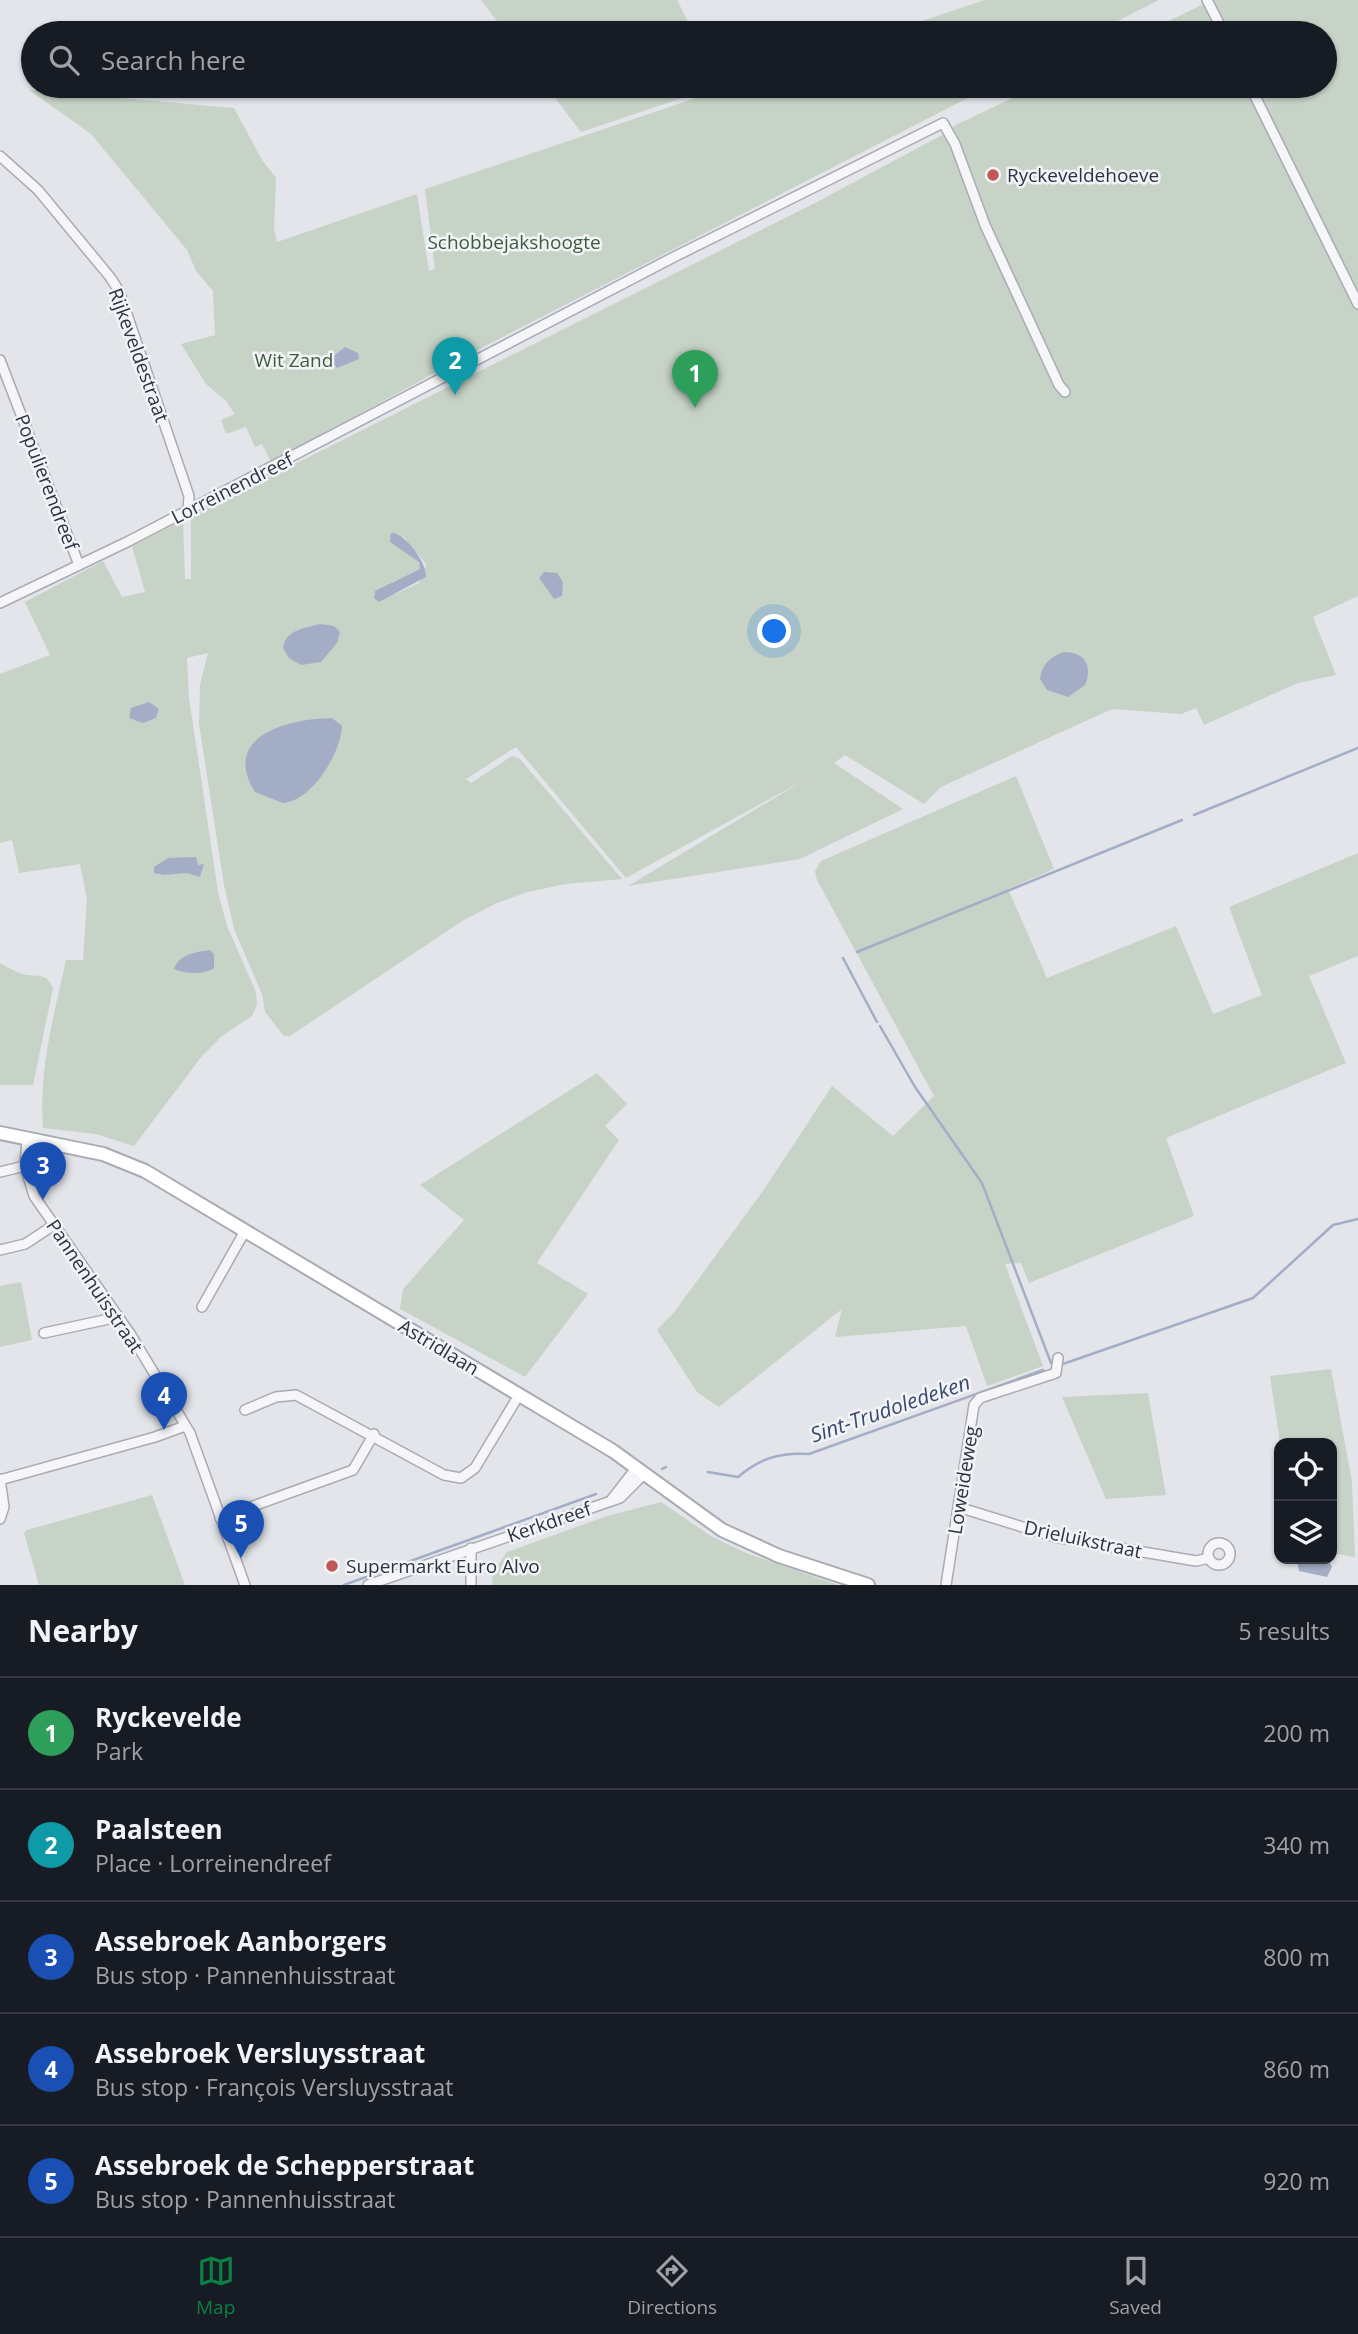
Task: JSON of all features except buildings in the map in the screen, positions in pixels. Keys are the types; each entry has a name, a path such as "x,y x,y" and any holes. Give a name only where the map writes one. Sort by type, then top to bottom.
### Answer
{"main road":[{"name":"Astridlaan","path":"0,1133 82,1148 133,1165 641,1470 706,1519 743,1541 868,1585"}],"street":[{"path":"1208,0 1218,21"},
{"path":"1256,98 1358,304"},
{"name":"Lorreinendreef","path":"0,603 188,510 674,257 943,123 956,144 985,225 1059,386 1065,392"},
{"name":"Rijkeveldestraat","path":"0,156 46,199 119,291 189,496 188,510"},
{"name":"Populierendreef","path":"0,360 79,565"},
{"name":"Pannenhuisstraat","path":"27,1138 25,1166 34,1196 118,1317 185,1426 245,1585"},
{"path":"0,1172 25,1166"},
{"path":"0,1250 25,1244 54,1226"},
{"path":"202,1307 245,1231"},
{"path":"44,1333 118,1317"},
{"name":"Loweideweg","path":"946,1585 974,1405 980,1398 1056,1373 1058,1358"},
{"path":"245,1409 275,1397 296,1395 374,1434 444,1475 461,1478 475,1468 519,1395"},
{"path":"0,1520 4,1507 0,1479 155,1437 185,1426"},
{"path":"220,1518 353,1470 374,1434"},
{"name":"Kerkdreef","path":"368,1585 383,1582 610,1500 641,1470"},
{"name":"Drieluikstraat","path":"958,1507 1065,1538 1196,1561 1209,1558"},
{"path":"471,1548 471,1585"}],"green space":[{"path":"481,0 677,0 688,21 497,21"},
{"path":"985,0 1159,0 1118,21 922,21"},
{"path":"1212,0 1358,0 1358,596 1313,617 1336,675 1298,683 1204,725 1196,708 1181,714 1112,709 941,787 924,804 845,755 834,763 903,809 800,859 628,886 806,779 626,878 516,747 466,779 471,783 512,756 520,759 622,879 566,884 528,892 497,903 462,921 290,1036 284,1036 265,1012 262,994 234,929 224,885 199,724 200,685 208,653 187,658 189,698 218,892 227,926 256,992 257,1005 252,1016 222,1036 202,1056 134,1146 96,1134 43,1128 43,1084 52,1023 66,960 83,960 87,899 80,864 19,873 12,840 0,843 0,674 50,655 25,602 103,561 122,597 145,592 132,546 183,520 185,579 191,579 191,516 815,203 956,125 1012,98 1337,98 1337,21 1169,21","holes":["403,536 426,564 419,583 395,594 389,584 421,569 419,562 402,549"]},
{"name":"Wit Zand","path":"40,98 120,98 234,108 262,160 276,178 274,229 277,242 417,194 429,271 435,269 425,189 696,98 968,98 464,357 271,462 262,444 255,447 246,427 226,434 221,420 235,414 226,401 206,384 181,344 215,335 213,291 196,271 187,250 91,134"},
{"path":"555,98 682,98 581,132"},
{"path":"1016,776 1054,869 1008,889 1047,978 1176,926 1213,1014 1262,995 1229,907 1358,853 1358,956 1309,976 1346,1063 1166,1138 1194,1216 1029,1283 1021,1263 1005,1264 1043,1366 987,1386 966,1326 835,1337 842,1309 719,1407 697,1392 657,1330 675,1311 763,1191 832,1086 893,1136 934,1096 817,880 815,871 821,861"},
{"path":"0,963 20,973 44,977 53,988 33,1085 0,1085"},
{"path":"597,1073 627,1104 605,1126 619,1140 537,1263 588,1294 525,1377 400,1309 403,1289 464,1220 420,1185"},
{"path":"21,1282 32,1340 0,1347 0,1286"},
{"path":"1331,1369 1352,1481 1355,1557 1337,1554 1337,1438 1279,1438 1270,1376"},
{"path":"1148,1393 1166,1495 1106,1499 1062,1397"},
{"path":"152,1495 185,1585 39,1585 24,1533 27,1530"},
{"path":"661,1502 711,1536 746,1553 838,1585 492,1585 493,1573 507,1552 607,1516"}],"water":[{"path":"345,347 358,353 359,359 337,368 330,359"},
{"path":"391,533 403,537 414,549 423,564 426,577 379,602 374,598 375,591 420,569 419,562 390,542"},
{"path":"544,572 557,573 563,582 562,596 554,599 539,578"},
{"path":"320,624 334,626 340,632 337,643 321,662 301,665 289,658 283,648 288,637 297,631"},
{"path":"1064,652 1082,657 1088,672 1085,685 1068,697 1047,690 1040,679 1048,662"},
{"path":"149,702 159,709 156,718 143,723 129,718 131,708"},
{"path":"332,718 342,726 340,737 331,762 314,785 294,800 283,803 255,792 246,772 246,757 253,744 264,734 280,727"},
{"path":"196,857 198,865 204,864 200,877 187,873 154,873 154,867 168,858"},
{"path":"210,950 214,954 214,968 195,973 174,969 184,957"},
{"path":"1298,1564 1330,1564 1332,1567 1327,1577 1299,1571"}],"waterway":[{"path":"1194,815 1358,748"},
{"path":"857,952 1182,820"},
{"path":"843,958 877,1022"},
{"path":"880,1026 915,1087 982,1183 1051,1363"},
{"name":"Sint-Trudoledeken","path":"1060,1365 1253,1298 1333,1225 1358,1219"},
{"name":"Sint-Trudoledeken","path":"708,1472 738,1477 754,1465 771,1458 809,1454 1043,1370"},
{"name":"Sint-Trudoledeken","path":"662,1469 666,1467"},
{"name":"Sint-Trudoledeken","path":"344,1585 596,1494"}],"place":[{"name":"Ryckeveldehoeve","path":"993,175"},
{"name":"Paalsteen","path":"455,395"},
{"name":"Ryckevelde","path":"695,408"},
{"name":"Assebroek Aanborgers","path":"43,1200"},
{"name":"Assebroek Versluysstraat","path":"164,1430"},
{"name":"Assebroek de Schepperstraat","path":"241,1558"},
{"name":"Supermarkt Euro Alvo","path":"332,1566"}],"park label":[{"name":"Schobbejakshoogte","path":"514,242"}]}
